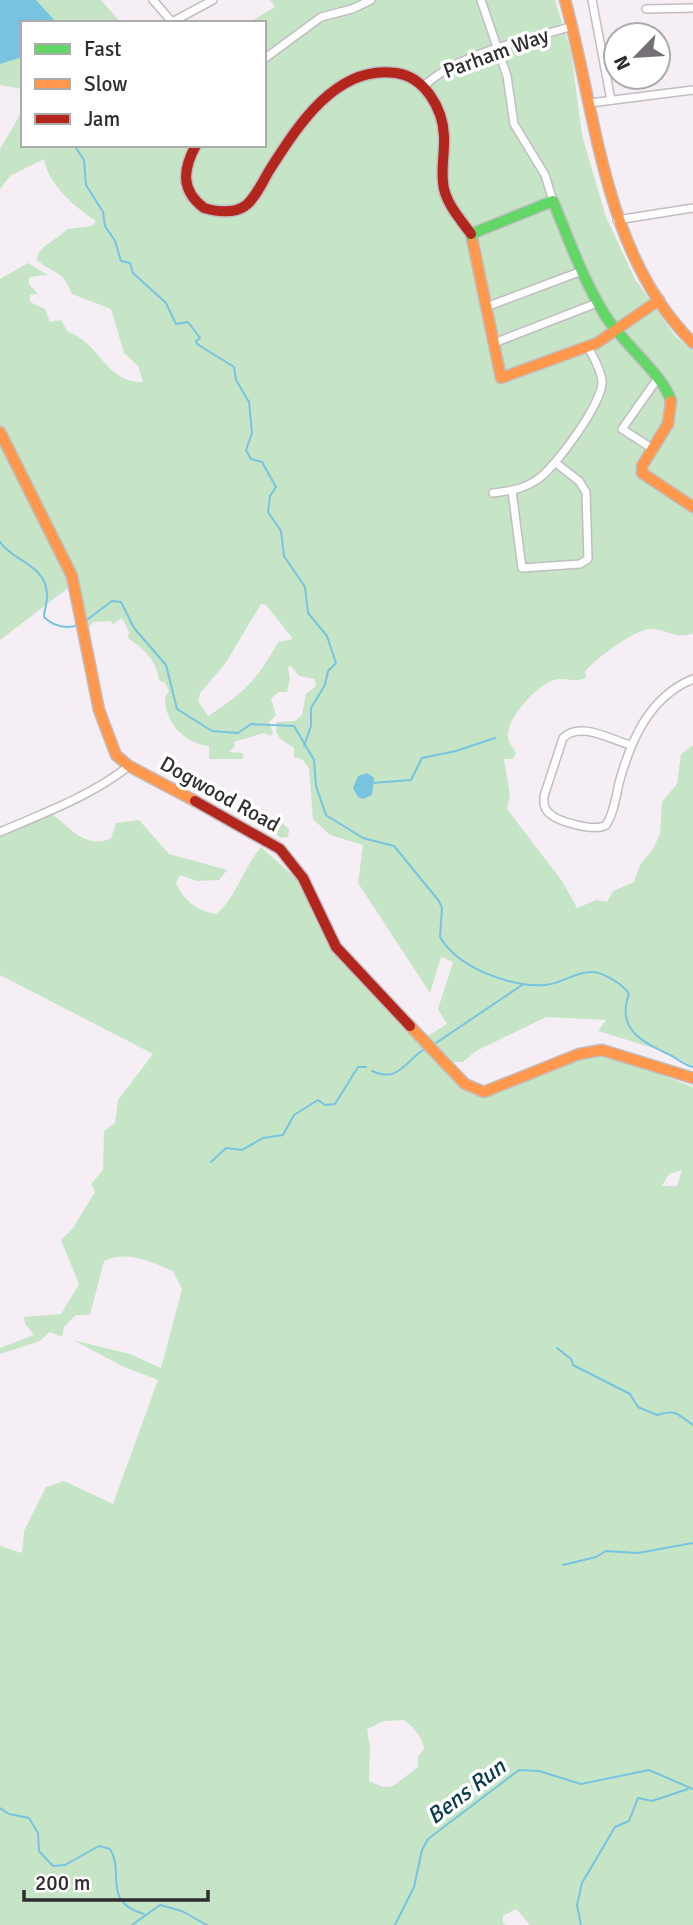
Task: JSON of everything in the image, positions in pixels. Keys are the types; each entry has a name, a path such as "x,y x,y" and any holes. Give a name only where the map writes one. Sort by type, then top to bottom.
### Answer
{"street":[{"path":"153,0 171,21"},
{"path":"174,21 213,0"},
{"path":"266,58 321,17 352,9 371,0"},
{"path":"481,0 507,76 514,124 545,175 553,201 597,303 629,348 670,394 673,408 669,423 642,466 642,473 693,507"},
{"path":"565,0 590,103 597,149 617,220 637,264 693,343"},
{"path":"592,0 611,100"},
{"path":"646,9 693,8"},
{"name":"Parham Way","path":"424,86 435,75 462,61 573,26"},
{"path":"195,147 183,168 183,184 189,195 217,213 235,212 247,205 311,112 342,83 377,70 400,74 424,86 437,105 443,125 443,186 451,206 471,234 501,379 588,347 660,300"},
{"path":"590,103 693,90"},
{"path":"471,234 553,201"},
{"path":"617,220 693,208"},
{"path":"486,307 582,271"},
{"path":"494,343 597,303"},
{"path":"493,493 512,491 539,479 556,463 599,397 603,383 588,347"},
{"path":"653,449 622,429 658,378"},
{"name":"Dogwood Road","path":"0,432 68,567 108,739 116,755 129,766 215,811 279,849 303,878 336,947 472,1089 493,1089 579,1054 602,1050 693,1078"},
{"path":"512,491 522,568 580,564 587,559 586,492 579,481 556,463"},
{"path":"629,745 580,730 568,733 563,738 544,796 544,805 548,812 591,829 606,825 629,745 656,705 674,689 693,679"},
{"path":"0,832 67,802 113,778 129,766"}],"green space":[{"path":"36,0 101,0 119,21 55,21"},
{"path":"270,0 555,0 571,52 582,135 606,217 635,279 675,336 693,351 693,633 681,635 644,630 597,660 585,672 586,678 554,680 531,696 517,713 508,731 509,740 516,753 513,759 504,759 510,795 507,809 562,881 577,908 596,900 607,902 613,891 634,882 640,865 653,849 660,834 662,802 677,784 681,754 693,745 693,1066 666,1052 598,1031 606,1020 546,1017 476,1051 463,1062 453,1062 425,1038 447,1024 438,1009 453,962 441,957 430,993 358,883 363,845 330,835 313,819 309,769 303,760 294,757 294,748 280,738 277,732 277,722 295,721 302,715 306,694 316,686 315,679 299,676 291,666 288,667 290,679 287,692 278,692 271,699 276,715 269,722 273,733 270,736 264,733 234,742 235,746 229,752 242,753 242,759 209,759 209,746 192,741 172,723 165,697 169,691 165,683 159,680 148,656 128,638 129,632 122,618 113,624 110,621 93,622 86,631 79,590 0,426 0,279 28,263 48,275 29,277 29,284 38,294 30,295 30,302 45,309 50,322 61,320 68,332 79,337 120,376 130,381 143,382 138,366 124,353 111,309 72,294 61,276 37,260 40,251 67,229 92,226 96,221 71,202 57,187 44,159 10,176 0,189 0,149 21,113 21,147 266,147 266,21 251,21 275,7","holes":["261,604 266,605 293,639 278,642 249,684 232,700 208,716 198,701 200,693 225,664"]},
{"path":"21,58 21,89 0,85 0,64"},
{"path":"0,438 72,585 0,640"},
{"path":"52,814 79,836 102,841 111,838 116,823 139,820 169,854 227,870 219,880 197,881 180,875 176,883 192,904 216,914 229,900 261,847 300,882 331,948 469,1093 482,1096 569,1061 604,1053 693,1087 693,1925 530,1925 516,1909 503,1916 503,1923 506,1925 0,1925 0,1546 22,1553 24,1531 46,1487 64,1481 113,1504 158,1380 124,1367 73,1340 130,1354 161,1368 182,1289 173,1271 156,1264 130,1257 104,1261 90,1315 76,1315 64,1327 62,1337 50,1332 40,1341 0,1354 0,1348 34,1335 25,1324 24,1317 61,1314 79,1284 61,1240 73,1228 95,1192 91,1184 103,1170 104,1131 115,1123 118,1100 153,1054 0,975 0,836","holes":["682,1170 677,1186 662,1186 669,1174","404,1720 417,1733 423,1744 424,1749 418,1756 418,1767 393,1786 383,1787 369,1781 370,1747 367,1729 384,1721"]},
{"path":"276,818 289,829 288,837 281,838 267,827 268,821"}],"water":[{"path":"0,0 36,0 55,21 21,21 21,58 0,64"},
{"path":"367,773 374,778 372,795 363,799 358,797 353,788 358,776"}],"waterway":[{"path":"75,147 84,160 86,185 103,212 105,226 115,241 121,261 130,263 133,273 166,303 176,324 188,322 200,338 196,341 197,344 234,367 236,380 249,402 252,433 246,450 251,459 262,462 276,487 270,496 268,512 281,531 284,556 305,587 308,613 327,636 336,663 328,671 325,685 311,708 311,726 304,746"},
{"path":"0,542 41,576 47,594 44,617 60,626 79,625"},
{"path":"84,622 112,601 121,602 134,628 166,665 177,709 212,731 238,733 251,724 294,726 314,760 316,786 326,815 363,838 394,846 439,901 442,908 440,937 459,958 501,979 531,985 551,984 586,972 607,977 629,994 626,1016 634,1033 693,1067"},
{"path":"372,783 411,780 422,758 456,751 495,738"},
{"path":"436,1043 522,985"},
{"path":"372,1071 381,1074 395,1073 423,1050"},
{"path":"211,1162 226,1148 242,1150 263,1138 283,1135 294,1115 318,1100 325,1105 335,1104 358,1067 366,1067"},
{"path":"557,1348 571,1359 573,1365 630,1394 638,1407 657,1415 668,1412 676,1414 693,1425"},
{"path":"563,1565 596,1557 606,1551 638,1553 693,1543"},
{"name":"Bens Run","path":"395,1925 414,1887 422,1850 428,1839 519,1770 539,1771 581,1784 649,1770 693,1789"},
{"path":"581,1925 577,1905 582,1883 615,1827 629,1821 638,1798 652,1801 688,1789"},
{"path":"0,1808 9,1814 29,1818 38,1833 39,1851 53,1866 65,1865 99,1846 110,1849 116,1867 118,1894 131,1909 144,1914"},
{"name":"Bens Run","path":"132,1925 160,1905 182,1911 207,1925"}],"traffic: fast":[{"path":"473,243 471,234 553,201 597,302 612,326 660,380 671,401"}],"traffic: slow":[{"path":"565,0 607,181 621,226 640,268 663,307 693,343"},
{"path":"473,243 501,378 597,343 659,300"},
{"path":"671,401 668,424 642,466 642,473 693,507"},
{"path":"0,432 72,576 99,710 116,755 129,766 195,801"},
{"path":"410,1026 465,1084 484,1092 579,1054 602,1050 693,1078"}],"traffic: jam":[{"path":"195,147 186,171 187,186 191,194 204,208 235,210 252,199 292,136 320,102 337,88 355,78 374,73 406,76 424,88 436,105 444,136 444,189 452,207 471,234"},
{"path":"195,801 280,849 303,878 336,947 410,1026"}]}
